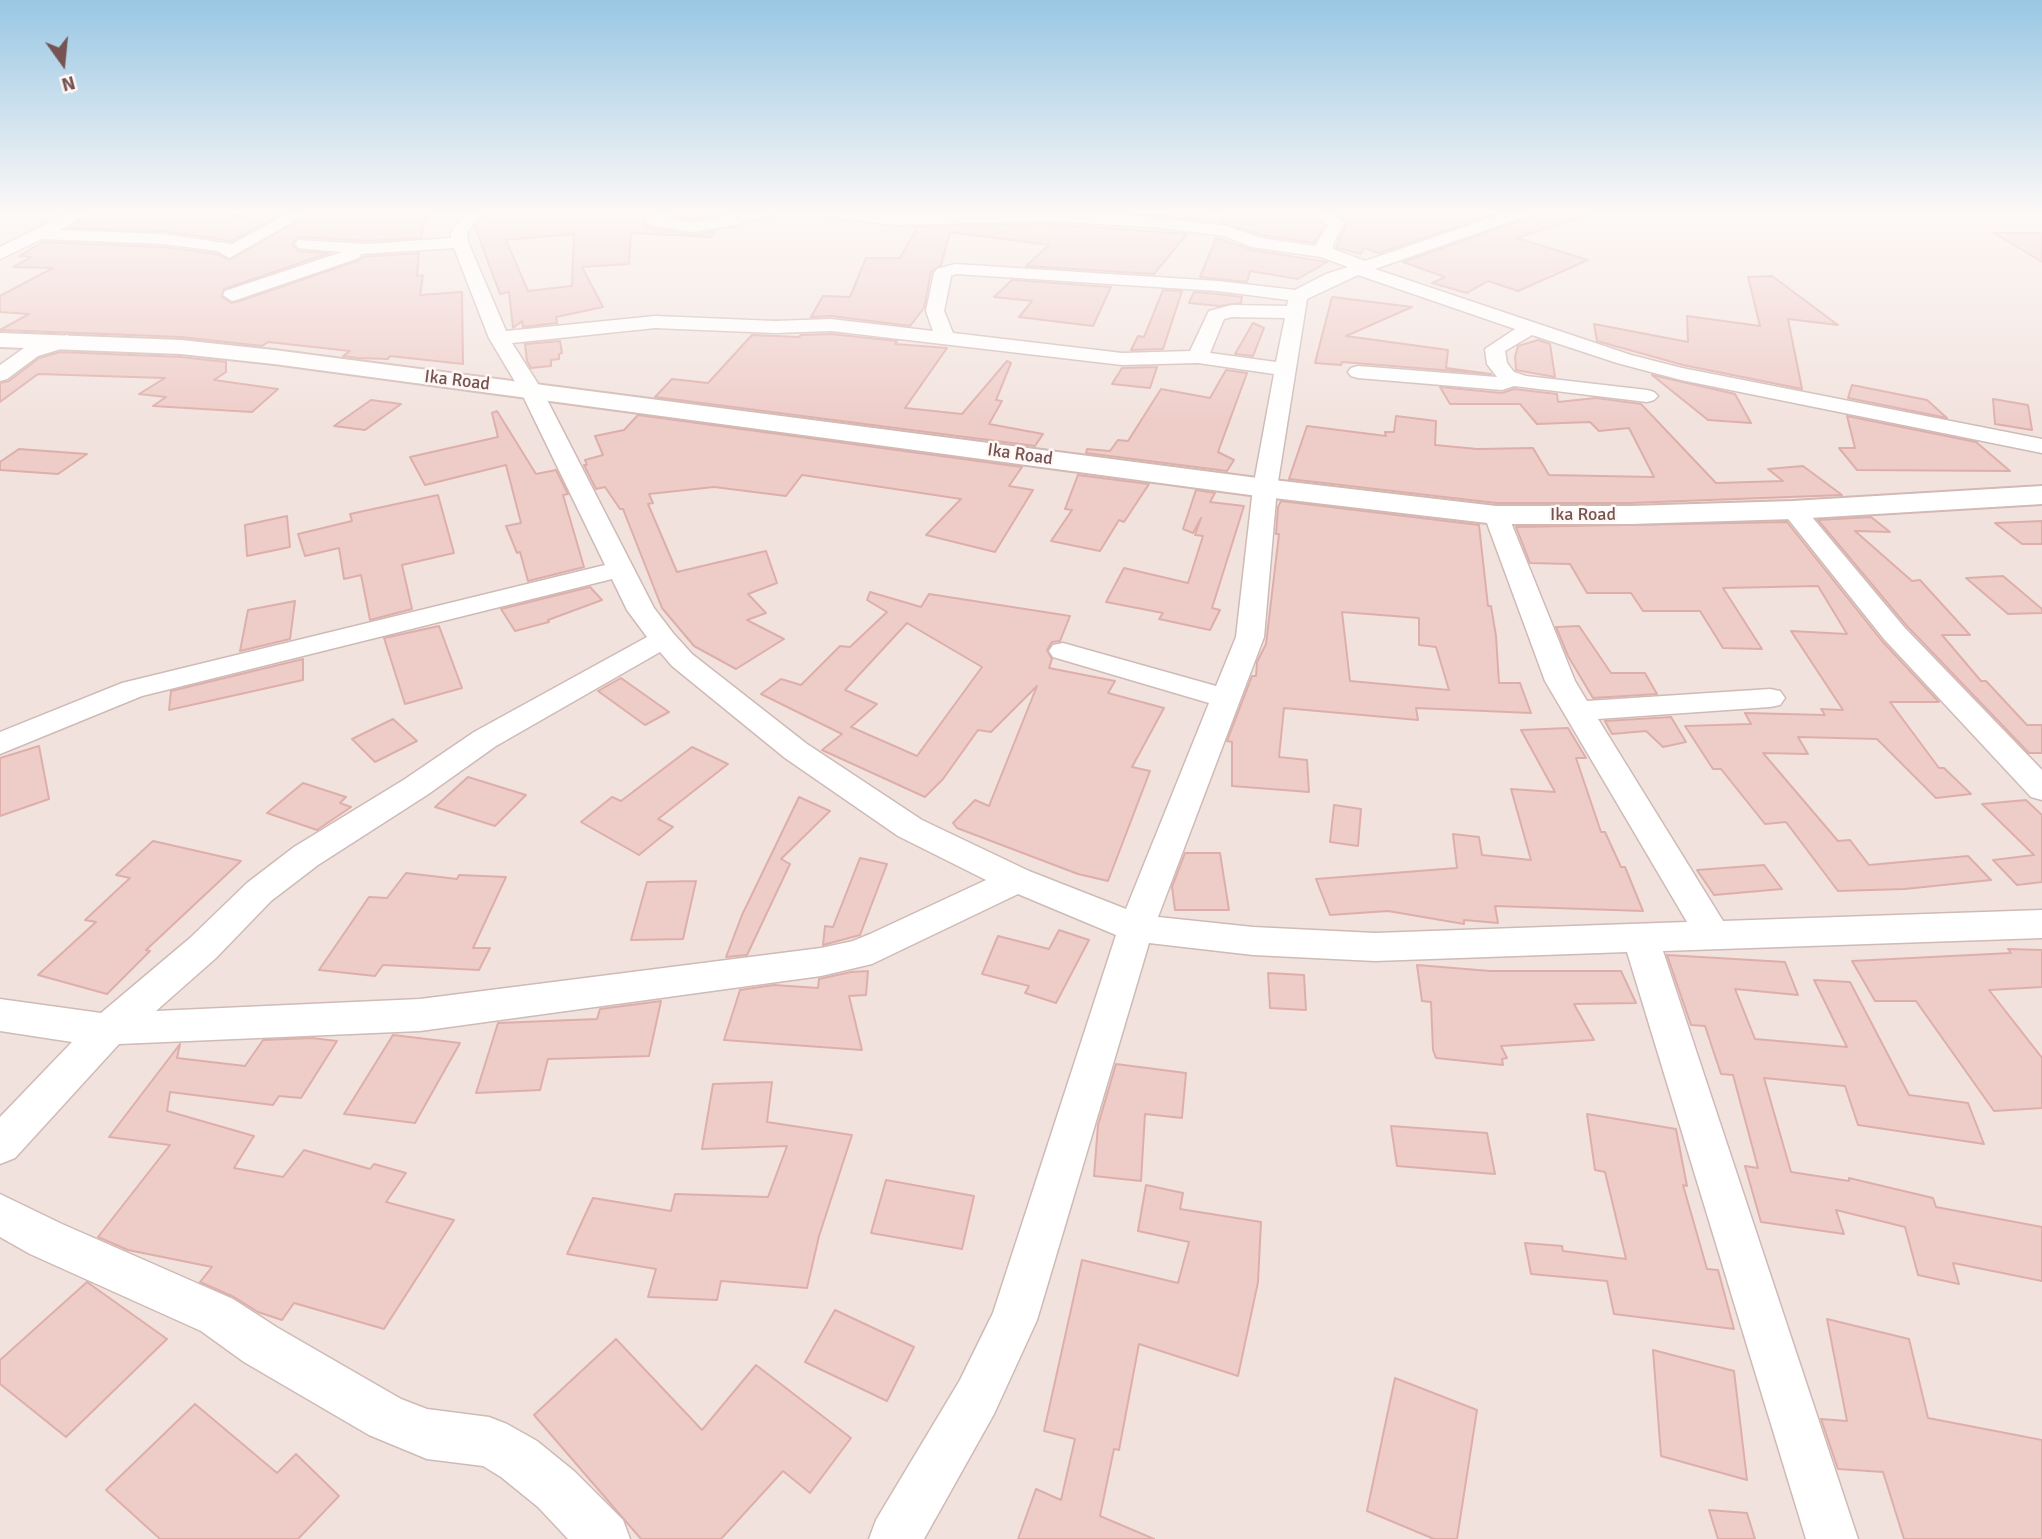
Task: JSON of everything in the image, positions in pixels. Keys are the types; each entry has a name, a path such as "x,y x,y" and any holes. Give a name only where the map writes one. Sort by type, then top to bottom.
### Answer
{"street":[{"path":"232,295 267,283"},
{"path":"477,283 499,338 531,390 641,610 682,660 796,751 911,828 1017,880 1136,928 1254,941 1375,947 2042,924"},
{"path":"941,283 935,311 946,340"},
{"path":"1173,283 1207,285 1297,304"},
{"path":"1198,357 1216,315 1297,304 1334,283"},
{"path":"1403,283 1624,359 1681,374 2042,446"},
{"path":"895,1539 977,1397 1014,1320 1136,928 1250,637 1265,488 1297,304"},
{"path":"499,338 655,322 775,327 831,325 1134,360 1198,357 1286,370"},
{"path":"1513,379 1497,364 1495,349 1531,327"},
{"name":"Ika Road","path":"0,340 181,347 274,356 1265,488 1496,515 1630,515 1793,510 2042,495"},
{"path":"0,375 31,352 67,341"},
{"path":"1358,372 1502,384 1513,379 1647,396"},
{"path":"1793,510 1894,633 2042,789"},
{"path":"1496,515 1560,681 1713,935"},
{"path":"0,744 132,689 435,617 620,569"},
{"path":"0,1145 109,1029 203,948 259,892 306,856 485,739 663,639"},
{"path":"1063,651 1226,698"},
{"path":"1577,710 1770,698"},
{"path":"0,1015 68,1026 109,1029 419,1015 821,962 859,954 883,944 1017,880"},
{"path":"1641,939 1832,1539"},
{"path":"0,1214 46,1239 217,1315 261,1345 386,1418 427,1434 489,1442 519,1459 556,1489 604,1539"}],"shaded area":[{"path":"0,283 2042,283 2042,1539 0,1539"}],"building":[{"path":"25,283 242,283 224,289 222,297 231,303 293,283 422,283 420,295 462,292 463,364 390,356 388,359 357,358 343,356 350,351 268,342 262,346 181,337 0,330 29,314 0,312 0,296"},
{"path":"496,283 524,283 528,291 572,286 572,283 590,283 603,307 556,317 557,323 523,327 522,321 513,328 509,292 500,294"},
{"path":"856,283 929,283 924,308 910,326 831,316 811,317 823,296 850,297"},
{"path":"1009,283 1111,287 1093,326 1019,317 1032,301 994,297"},
{"path":"1432,283 1485,283 1467,293"},
{"path":"1493,283 1536,283 1518,291"},
{"path":"1749,283 1781,283 1838,325 1788,319 1802,389 1683,365 1597,341 1594,324 1688,342 1687,316 1760,326"},
{"path":"1163,290 1182,291 1163,349 1131,350 1138,336 1144,337"},
{"path":"1194,292 1242,297 1241,303 1219,306 1189,303"},
{"path":"1332,297 1412,307 1346,336 1448,350 1446,368 1491,374 1342,362 1341,365 1315,363"},
{"path":"1253,323 1264,328 1253,356 1235,354"},
{"path":"831,334 897,341 895,344 947,348 905,408 962,414 1007,361 1011,363 996,400 1002,401 989,424 1043,434 1035,446 655,397 672,379 708,383 752,335 799,337"},
{"path":"1538,340 1550,344 1555,377 1516,370 1518,346"},
{"path":"560,341 562,353 559,354 559,359 551,360 551,366 531,368 527,361 525,344"},
{"path":"60,352 181,357 226,362 226,372 214,380 278,389 252,412 153,406 166,397 139,394 165,378 38,374 0,402 0,383 9,381 39,358"},
{"path":"1157,367 1150,388 1112,384 1122,368"},
{"path":"1226,370 1247,373 1218,452 1234,460 1227,471 1086,453 1087,449 1110,451 1118,440 1128,441 1161,389 1210,398"},
{"path":"1652,375 1735,394 1751,423 1708,420"},
{"path":"1852,385 1927,400 1947,418 1848,398"},
{"path":"1440,387 1502,393 1514,389 1557,394 1558,402 1596,398 1641,404 1716,483 1783,481 1768,469 1803,466 1842,495 1630,503 1496,503 1289,479 1307,426 1386,436 1385,432 1394,432 1396,416 1436,421 1435,445 1477,449 1533,448 1549,475 1654,477 1629,428 1599,431 1590,422 1537,424 1520,404 1450,404"},
{"path":"1993,399 2028,405 2032,430 1995,424"},
{"path":"371,400 401,404 365,430 334,426"},
{"path":"497,411 536,474 556,470 568,494 563,495 584,567 528,581 520,552 517,553 506,526 521,523 506,465 425,485 410,457 498,437 492,413"},
{"path":"638,415 1022,467 1009,486 1033,490 995,552 926,535 961,499 802,475 786,496 714,487 649,494 653,503 648,504 677,572 766,551 777,583 748,594 766,613 747,620 784,639 736,669 694,646 662,608 623,509 620,509 605,487 596,489 584,465 587,465 585,460 603,455 595,436 624,430"},
{"path":"1847,416 1976,442 2010,471 1857,470 1839,448 1855,448"},
{"path":"19,449 87,454 58,474 0,470 0,462"},
{"path":"1078,475 1149,484 1124,522 1119,520 1100,551 1051,541 1072,510 1065,509"},
{"path":"1196,490 1215,493 1210,502 1244,506 1212,608 1220,610 1210,630 1159,619 1163,613 1106,602 1124,568 1188,583 1203,536 1195,535 1201,518 1193,533 1183,529"},
{"path":"438,495 454,553 402,565 412,609 370,620 361,575 344,579 339,548 305,556 298,534 352,521 350,514"},
{"path":"1281,501 1479,525 1488,606 1491,606 1496,636 1499,683 1520,683 1531,713 1416,708 1418,720 1284,708 1279,757 1307,760 1309,792 1232,786 1232,742 1227,741 1252,676 1256,676 1257,662 1266,644 1279,534 1276,534","holes":["1342,612 1419,618 1419,645 1436,647 1449,690 1350,681"]},
{"path":"287,516 290,547 247,556 245,525"},
{"path":"1871,517 1890,532 1855,531 1912,581 1920,580 1970,635 1942,635 1981,681 1986,681 2027,725 2042,725 2042,753 2029,753 1906,625 1818,520"},
{"path":"2042,521 2042,544 2022,544 1995,523"},
{"path":"1787,522 1882,641 1939,702 1890,702 1939,768 1944,768 1971,794 1936,798 1877,739 1798,737 1808,754 1763,753 1838,841 1850,840 1869,865 1968,856 1991,880 1905,889 1838,891 1786,822 1765,824 1721,769 1713,769 1685,726 1751,724 1745,713 1825,715 1821,709 1843,710 1791,631 1847,634 1818,586 1723,588 1762,649 1723,648 1700,611 1643,611 1631,593 1587,593 1570,564 1530,563 1516,527"},
{"path":"2003,576 2042,609 2042,613 2008,614 1966,578"},
{"path":"590,587 602,600 548,620 549,622 515,631 501,609"},
{"path":"870,592 921,607 929,594 1070,616 1060,641 1052,642 1047,650 1052,659 1049,668 1115,681 1108,693 1164,708 1132,767 1150,771 1108,881 1078,874 957,828 953,823 975,800 989,806 1037,686 991,732 978,730 943,779 925,797 822,750 842,734 761,694 781,679 801,685 840,646 850,647 887,612 867,600","holes":["907,623 982,667 917,756 851,727 877,704 845,690"]},
{"path":"295,601 290,639 240,651 248,610"},
{"path":"439,626 462,688 405,704 384,638"},
{"path":"1579,626 1611,673 1645,673 1657,694 1593,698 1568,656 1556,627"},
{"path":"303,659 303,680 169,710 171,691"},
{"path":"621,678 669,712 645,725 598,691"},
{"path":"1671,717 1686,742 1663,747 1646,731 1612,734 1605,721"},
{"path":"393,719 417,741 375,762 352,739"},
{"path":"1568,728 1586,758 1576,758 1601,832 1605,832 1621,867 1625,867 1643,911 1495,906 1498,923 1464,920 1464,924 1388,911 1330,915 1316,879 1457,868 1453,834 1479,837 1482,855 1531,860 1511,789 1555,792 1521,730"},
{"path":"39,746 49,799 0,816 0,758"},
{"path":"692,747 728,764 658,819 673,827 639,855 581,822 612,797 621,801"},
{"path":"468,777 526,795 495,826 435,807"},
{"path":"303,783 346,797 340,803 351,807 317,830 267,813"},
{"path":"799,797 830,811 781,859 790,864 747,955 726,957 742,915"},
{"path":"2026,800 2042,815 2042,882 2017,885 1993,860 2034,855 1982,804"},
{"path":"1334,805 1361,809 1358,846 1330,842"},
{"path":"153,841 241,861 146,950 150,951 107,994 38,975 96,922 85,920 130,878 116,875"},
{"path":"1185,853 1220,853 1229,910 1175,910 1172,887"},
{"path":"860,858 887,864 860,935 823,945 825,926 833,927"},
{"path":"1764,865 1782,889 1714,895 1697,870"},
{"path":"406,873 457,879 459,875 506,877 473,948 490,948 479,970 383,965 375,976 319,970 369,897 387,898"},
{"path":"696,881 683,939 631,940 647,882"},
{"path":"1059,930 1089,940 1056,1003 1025,993 1029,986 982,974 998,936 1049,949"},
{"path":"2008,949 2042,950 2042,987 1989,990 2042,1058 2042,1108 1994,1111 1916,1001 1875,1001 1852,961 2011,953"},
{"path":"1667,955 1785,962 1798,995 1735,989 1755,1039 1847,1047 1814,980 1850,982 1909,1095 1968,1103 1984,1144 1858,1125 1845,1086 1764,1078 1791,1172 1849,1181 1849,1178 1933,1198 1936,1207 2042,1227 2042,1281 1953,1263 1959,1284 1918,1275 1905,1227 1836,1210 1844,1234 1761,1222 1745,1166 1758,1168 1733,1075 1721,1074 1705,1026 1691,1025"},
{"path":"1417,965 1490,971 1621,971 1636,1003 1574,1004 1594,1040 1501,1046 1507,1058 1502,1059 1503,1065 1436,1058 1433,1050 1431,1002 1422,1001"},
{"path":"868,971 866,995 849,996 862,1050 724,1040 740,990 774,985 818,988 819,979"},
{"path":"1268,973 1304,975 1306,1010 1270,1008"},
{"path":"661,1001 649,1056 548,1059 540,1090 476,1093 498,1023 597,1019 600,1009"},
{"path":"393,1035 460,1043 415,1123 344,1114"},
{"path":"312,1038 337,1041 301,1098 279,1096 273,1105 170,1092 167,1111 254,1136 234,1168 283,1177 304,1150 370,1169 374,1164 406,1173 386,1202 454,1220 384,1329 294,1303 282,1320 258,1312 234,1297 200,1282 212,1267 128,1250 98,1237 170,1145 109,1137 180,1044 177,1058 245,1066 263,1040"},
{"path":"1116,1064 1186,1073 1182,1118 1145,1114 1141,1181 1094,1176 1098,1125"},
{"path":"772,1082 767,1122 852,1135 819,1236 807,1288 721,1281 717,1300 648,1297 656,1269 567,1254 593,1198 671,1211 675,1194 768,1197 787,1146 702,1149 713,1084"},
{"path":"1587,1114 1676,1129 1687,1186 1683,1185 1707,1269 1718,1270 1734,1329 1614,1314 1607,1281 1531,1274 1525,1243 1562,1246 1563,1251 1626,1259 1605,1172 1595,1170"},
{"path":"1391,1126 1487,1133 1495,1174 1397,1166"},
{"path":"886,1180 974,1196 962,1249 871,1233"},
{"path":"1146,1185 1183,1193 1180,1209 1261,1222 1258,1282 1238,1376 1139,1344 1119,1450 1114,1449 1100,1516 1154,1539 1018,1539 1036,1489 1061,1500 1075,1439 1044,1431 1082,1260 1178,1283 1189,1242 1138,1231"},
{"path":"87,1282 167,1339 66,1437 0,1384 0,1360"},
{"path":"835,1310 914,1347 887,1401 805,1362"},
{"path":"1827,1319 1909,1339 1928,1418 2042,1440 2042,1539 1904,1539 1883,1472 1838,1469 1821,1419 1847,1421"},
{"path":"616,1339 702,1430 756,1365 851,1438 810,1493 783,1471 721,1539 641,1539 534,1415"},
{"path":"1653,1350 1734,1371 1747,1480 1661,1456"},
{"path":"1395,1378 1477,1410 1457,1539 1434,1539 1367,1511"},
{"path":"195,1404 277,1473 296,1454 339,1496 298,1539 160,1539 106,1490"},
{"path":"1709,1510 1747,1513 1755,1539 1718,1539"}]}
